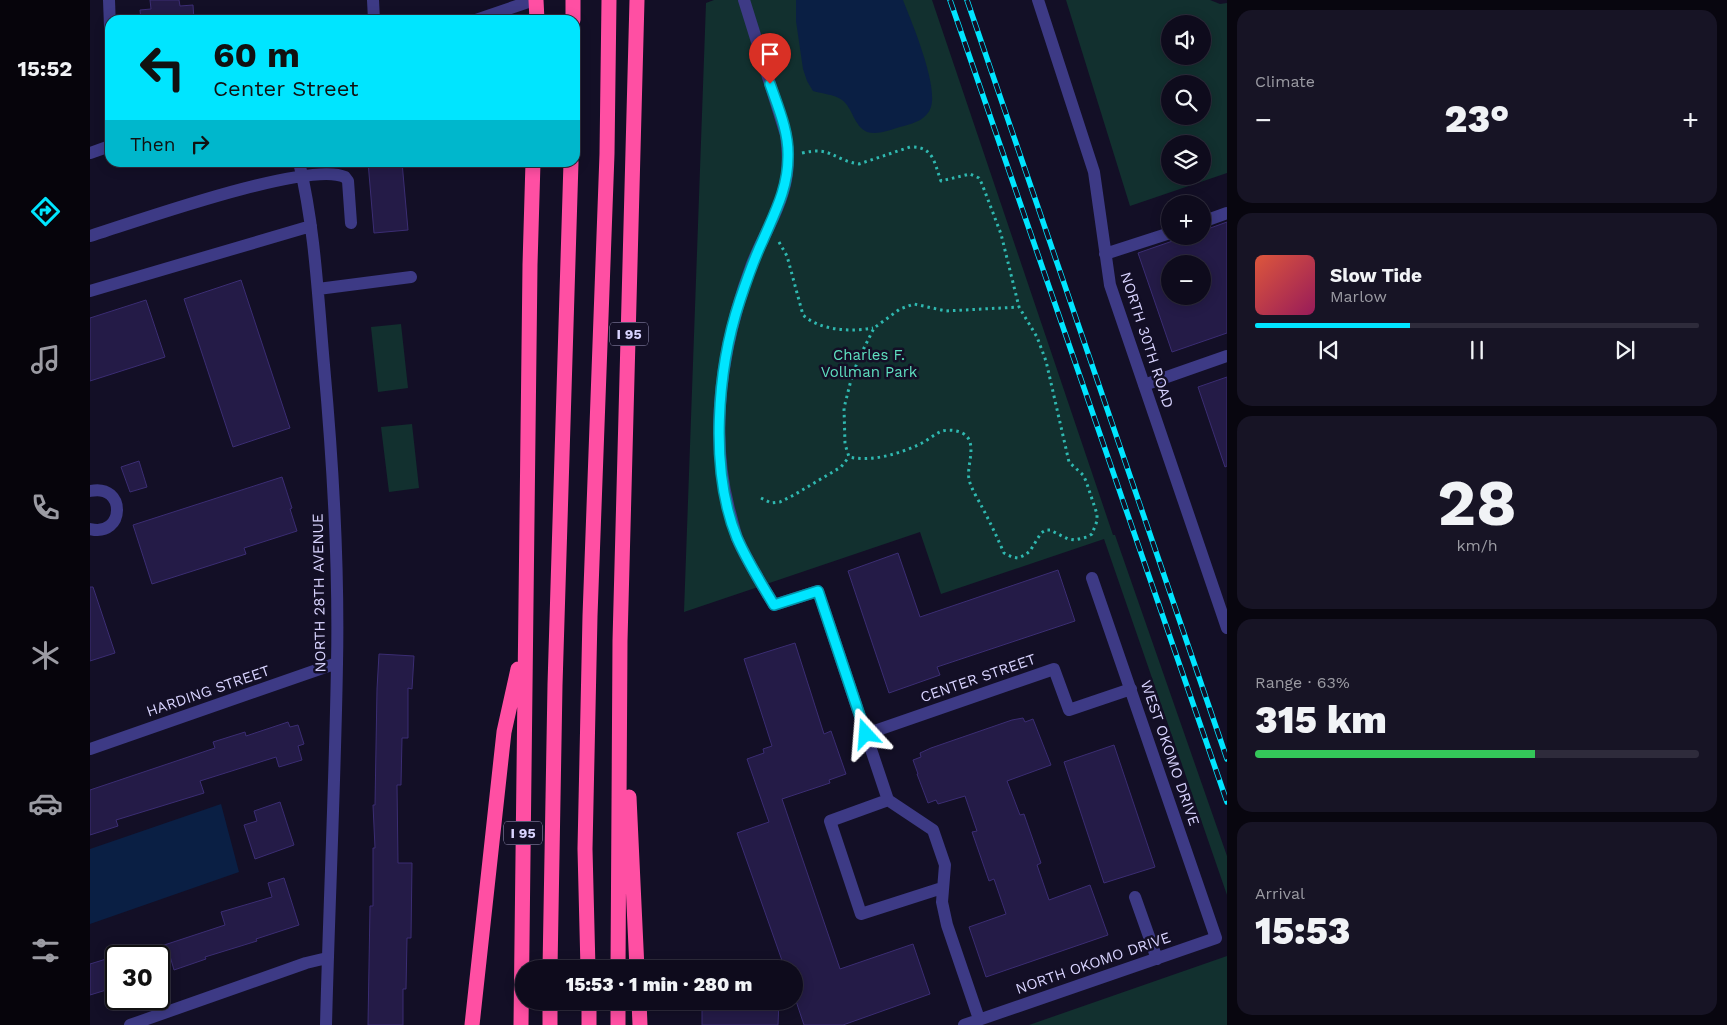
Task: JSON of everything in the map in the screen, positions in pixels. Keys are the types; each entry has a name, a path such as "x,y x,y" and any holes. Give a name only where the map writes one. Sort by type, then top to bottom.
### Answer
{"highway":[{"path":"535,0 536,15"},
{"path":"573,0 573,15"},
{"path":"588,960 585,849 589,635 607,154 609,0"},
{"name":"I 95","path":"618,960 620,641 637,0"},
{"name":"I 95","path":"521,1025 530,265 533,167"},
{"path":"550,960 555,685 571,167"},
{"path":"472,1025 504,732 525,640"},
{"path":"620,641 638,960"},
{"path":"550,1010 550,1025"},
{"path":"588,1010 589,1025"},
{"path":"618,1010 618,1025"},
{"path":"639,1010 640,1025"}],"street":[{"path":"109,0 110,15"},
{"path":"373,0 374,15"},
{"path":"491,15 535,0"},
{"path":"744,0 786,135 788,156 786,179 780,201 753,263 739,303 728,346 722,378 720,441 724,486 737,537 774,605 818,591 888,800 933,830 945,865 942,902 947,925 979,1019"},
{"name":"NORTH 30TH ROAD","path":"1038,0 1094,172 1110,285 1227,628"},
{"path":"90,153 105,148"},
{"name":"NORTH 28TH AVENUE","path":"300,167 311,226 332,450 337,663 326,1025"},
{"path":"90,236 225,194 302,176 332,174 345,177 348,181 351,223"},
{"path":"1211,219 1227,213"},
{"path":"90,291 311,226"},
{"path":"1105,254 1161,236"},
{"path":"318,289 411,277"},
{"path":"1144,385 1227,356"},
{"path":"90,491 105,491 110,494 117,506 117,513 115,519 105,528 99,530 90,529"},
{"name":"WEST OKOMO DRIVE","path":"1092,578 1216,938"},
{"name":"HARDING STREET","path":"90,749 337,663"},
{"name":"CENTER STREET","path":"866,734 1054,669 1069,710 1130,688"},
{"path":"888,800 830,821 861,914 942,888"},
{"path":"1135,897 1158,959"},
{"name":"NORTH OKOMO DRIVE","path":"964,1025 1216,938"},
{"path":"130,1025 306,963 328,958"}],"path":[{"path":"796,154 821,150 850,163 858,164 910,147 919,147 929,151 941,181 964,174 975,175 982,184 1000,234 1019,307 1037,337 1046,362 1069,462 1086,481 1098,521 1092,534 1087,537 1075,540 1068,539 1050,530 1046,530 1041,533 1030,551 1025,555 1018,558 1007,556 971,485 968,470 971,450 970,442 966,435 949,430 940,432 919,445 903,451 873,458 860,459 849,457"},
{"path":"776,238 787,256 803,315 810,321 842,330 858,331 874,328 900,309 914,304 946,311 1019,307"},
{"path":"849,457 845,444 844,408 858,360 874,328"},
{"path":"761,498 771,503 780,502 794,496 841,467 849,457"}],"green space":[{"name":"Charles F. Vollman Park","path":"714,0 932,0 1113,535 1115,535 1227,856 1227,895 1104,539 941,594 920,532 684,612 706,3"},
{"path":"1066,0 1210,0 1220,4 1227,3 1227,173 1211,178 1211,135 1161,135 1161,185 1192,185 1130,206"},
{"path":"401,324 408,388 378,392 371,327"},
{"path":"412,424 419,488 389,492 381,427"},
{"path":"1227,956 1227,1025 1029,1025"}],"water":[{"path":"796,0 903,0 928,69 932,97 931,107 927,115 912,123 886,131 871,133 862,129 849,107 842,100 832,95 813,91 803,69 796,21"},
{"path":"221,804 239,872 90,924 90,849"}],"building":[{"path":"150,0 179,0 180,6 193,5 194,15 140,15 140,10 151,9"},
{"path":"368,167 402,167 408,230 374,233"},
{"path":"1227,222 1227,333 1172,352 1138,253 1161,245 1211,245 1211,228"},
{"path":"241,280 290,428 233,447 184,299"},
{"path":"146,300 165,357 90,381 90,318"},
{"path":"1227,377 1227,466 1225,467 1198,387"},
{"path":"139,461 147,487 130,492 121,467"},
{"path":"282,477 297,531 244,548 246,554 152,584 133,525"},
{"path":"898,553 920,617 1058,570 1075,621 937,667 940,675 889,693 848,571"},
{"path":"90,587 93,587 115,653 90,661"},
{"path":"795,643 824,734 831,731 846,774 829,780 830,783 782,799 840,969 913,944 930,994 843,1025 804,1025 799,1010 803,1010 803,960 782,960 737,833 769,822 747,759 764,753 763,749 772,746 744,659"},
{"path":"379,654 414,656 412,689 408,688 408,738 402,738 401,785 397,785 398,863 412,863 411,938 407,938 406,989 403,989 403,1025 368,1025 370,906 373,906 373,848 375,848 373,805 375,805"},
{"path":"1023,718 1025,722 1033,719 1051,765 1007,781 1020,815 1024,814 1041,863 1037,865 1049,900 1090,885 1108,935 986,977 969,927 1006,914 994,879 989,881 972,832 977,831 965,796 938,804 936,800 928,803 913,760 921,757 920,753 931,748 1012,720"},
{"path":"288,722 290,727 298,725 304,744 298,746 302,760 279,767 276,757 200,781 204,793 116,820 118,826 90,835 90,790 215,748 213,742 245,732 246,736"},
{"path":"1114,745 1155,867 1104,883 1064,762"},
{"path":"280,802 294,845 255,859 244,825 257,821 254,811"},
{"path":"284,878 299,925 256,939 257,941 205,957 206,959 174,970 170,956 170,945 164,945 225,925 221,912 272,897 268,883"},
{"path":"105,959 105,990 90,995 90,964"},
{"path":"702,1010 779,1010 778,1025 702,1025"}],"railway":[{"path":"950,0 1227,802"},
{"path":"967,0 1227,759"}],"route":[{"path":"770,84 786,135 788,156 786,179 780,201 753,263 739,303 728,346 722,378 720,411 720,441 724,486 737,537 774,605 818,591 866,734"}]}
